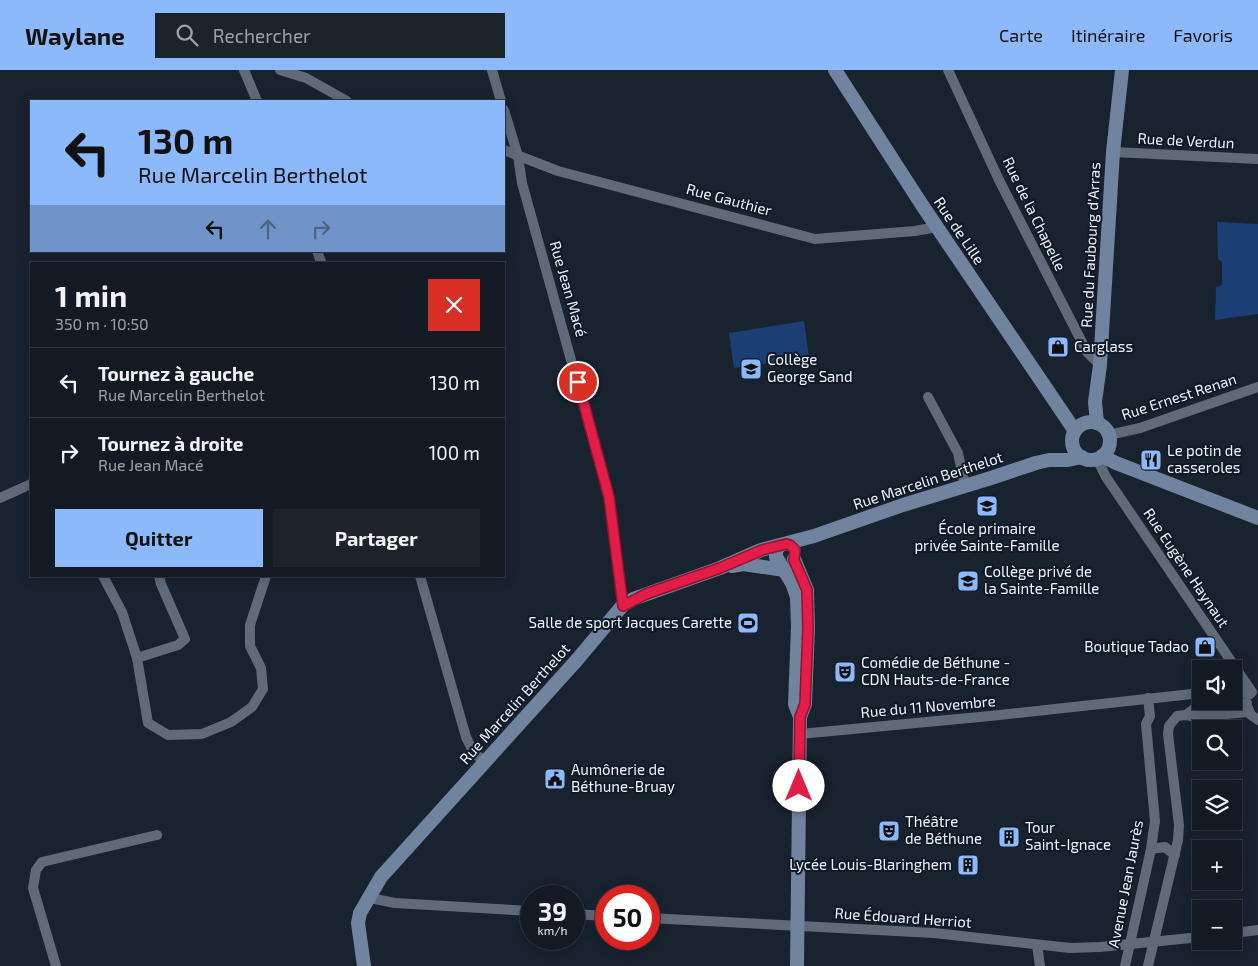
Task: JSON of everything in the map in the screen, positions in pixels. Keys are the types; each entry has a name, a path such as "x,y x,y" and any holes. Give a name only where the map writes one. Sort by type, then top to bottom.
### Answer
{"main road":[{"name":"Rue de Lille","path":"835,70 936,227 1060,408 1083,427"},
{"name":"Rue du Faubourg d'Arras","path":"1083,427 1095,402 1100,365 1113,152 1122,70"},
{"path":"1053,460 1083,427 1103,426 1132,469"},
{"path":"1083,427 1075,451 1082,457 1089,460 1099,458 1132,469 1258,518"},
{"path":"1099,458 1108,450 1110,438"},
{"name":"Rue Marcelin Berthelot","path":"364,966 358,923 360,913 381,877 576,662 623,606 646,594 723,567 762,550 785,556 814,536 903,505 1036,463 1082,457"},
{"path":"723,567 785,556 797,597 798,627 795,704 800,717 797,966"}],"street":[{"path":"244,70 257,100"},
{"path":"280,70 306,78 345,100"},
{"path":"492,70 501,100"},
{"name":"Rue de la Chapelle","path":"948,70 999,180 1086,352 1100,365"},
{"name":"Rue Jean Macé","path":"505,113 518,156 522,183 609,497 623,606"},
{"name":"Rue Gauthier","path":"505,150 558,172 815,238 915,232 936,227"},
{"name":"Rue de Verdun","path":"1113,152 1258,159"},
{"name":"Rue Ernest Renan","path":"1110,438 1258,387"},
{"path":"928,397 958,453 967,486"},
{"name":"Rue Eugène Haynaut","path":"1099,458 1106,476 1251,698"},
{"path":"0,498 30,484"},
{"path":"104,577 122,612 137,658 145,696 148,723 168,735 202,734 231,722 252,707 263,689 261,668 250,646 250,625 266,577"},
{"path":"137,658 178,645 185,639 160,584 159,577"},
{"path":"420,577 466,737 475,755 486,760"},
{"name":"Rue du 11 Novembre","path":"800,734 1192,694"},
{"name":"Avenue Jean Jaurès","path":"1125,966 1151,849 1155,821 1146,724 1150,716 1148,698"},
{"path":"1148,966 1175,855 1179,825 1168,734 1169,726 1177,716 1186,714 1194,717 1251,698 1254,718 1258,720"},
{"path":"56,966 33,888 36,870 42,862 157,835"},
{"path":"1151,849 1165,847 1175,855"},
{"path":"369,896 395,903 520,910"},
{"name":"Rue Édouard Herriot","path":"660,919 798,927 934,932 1070,948 1192,938"},
{"path":"1242,932 1258,930"},
{"path":"1037,945 1040,966"}],"shaded area":[{"path":"1217,222 1258,224 1258,314 1215,320 1216,287 1222,285 1222,262 1218,259"},
{"path":"804,321 809,357 734,368 729,333"}],"place":[{"name":"Carglass","path":"1058,347"},
{"name":"Collège George Sand","path":"751,369"},
{"name":"Le potin de casseroles","path":"1151,460"},
{"name":"École primaire privée Sainte-Famille","path":"987,506"},
{"name":"Collège privé de la Sainte-Famille","path":"968,581"},
{"name":"Salle de sport Jacques Carette","path":"748,623"},
{"name":"Boutique Tadao","path":"1205,647"},
{"name":"Comédie de Béthune - CDN Hauts-de-France","path":"845,672"},
{"name":"Aumônerie de Béthune-Bruay","path":"555,779"},
{"name":"Théâtre de Béthune","path":"889,831"},
{"name":"Tour Saint-Ignace","path":"1009,837"},
{"name":"Lycée Louis-Blaringhem","path":"968,865"}],"route":[{"path":"578,382 609,497 623,606 633,599 720,568 762,550 786,544 795,550 794,560 807,590 808,628 805,704 800,717 799,786"}]}
